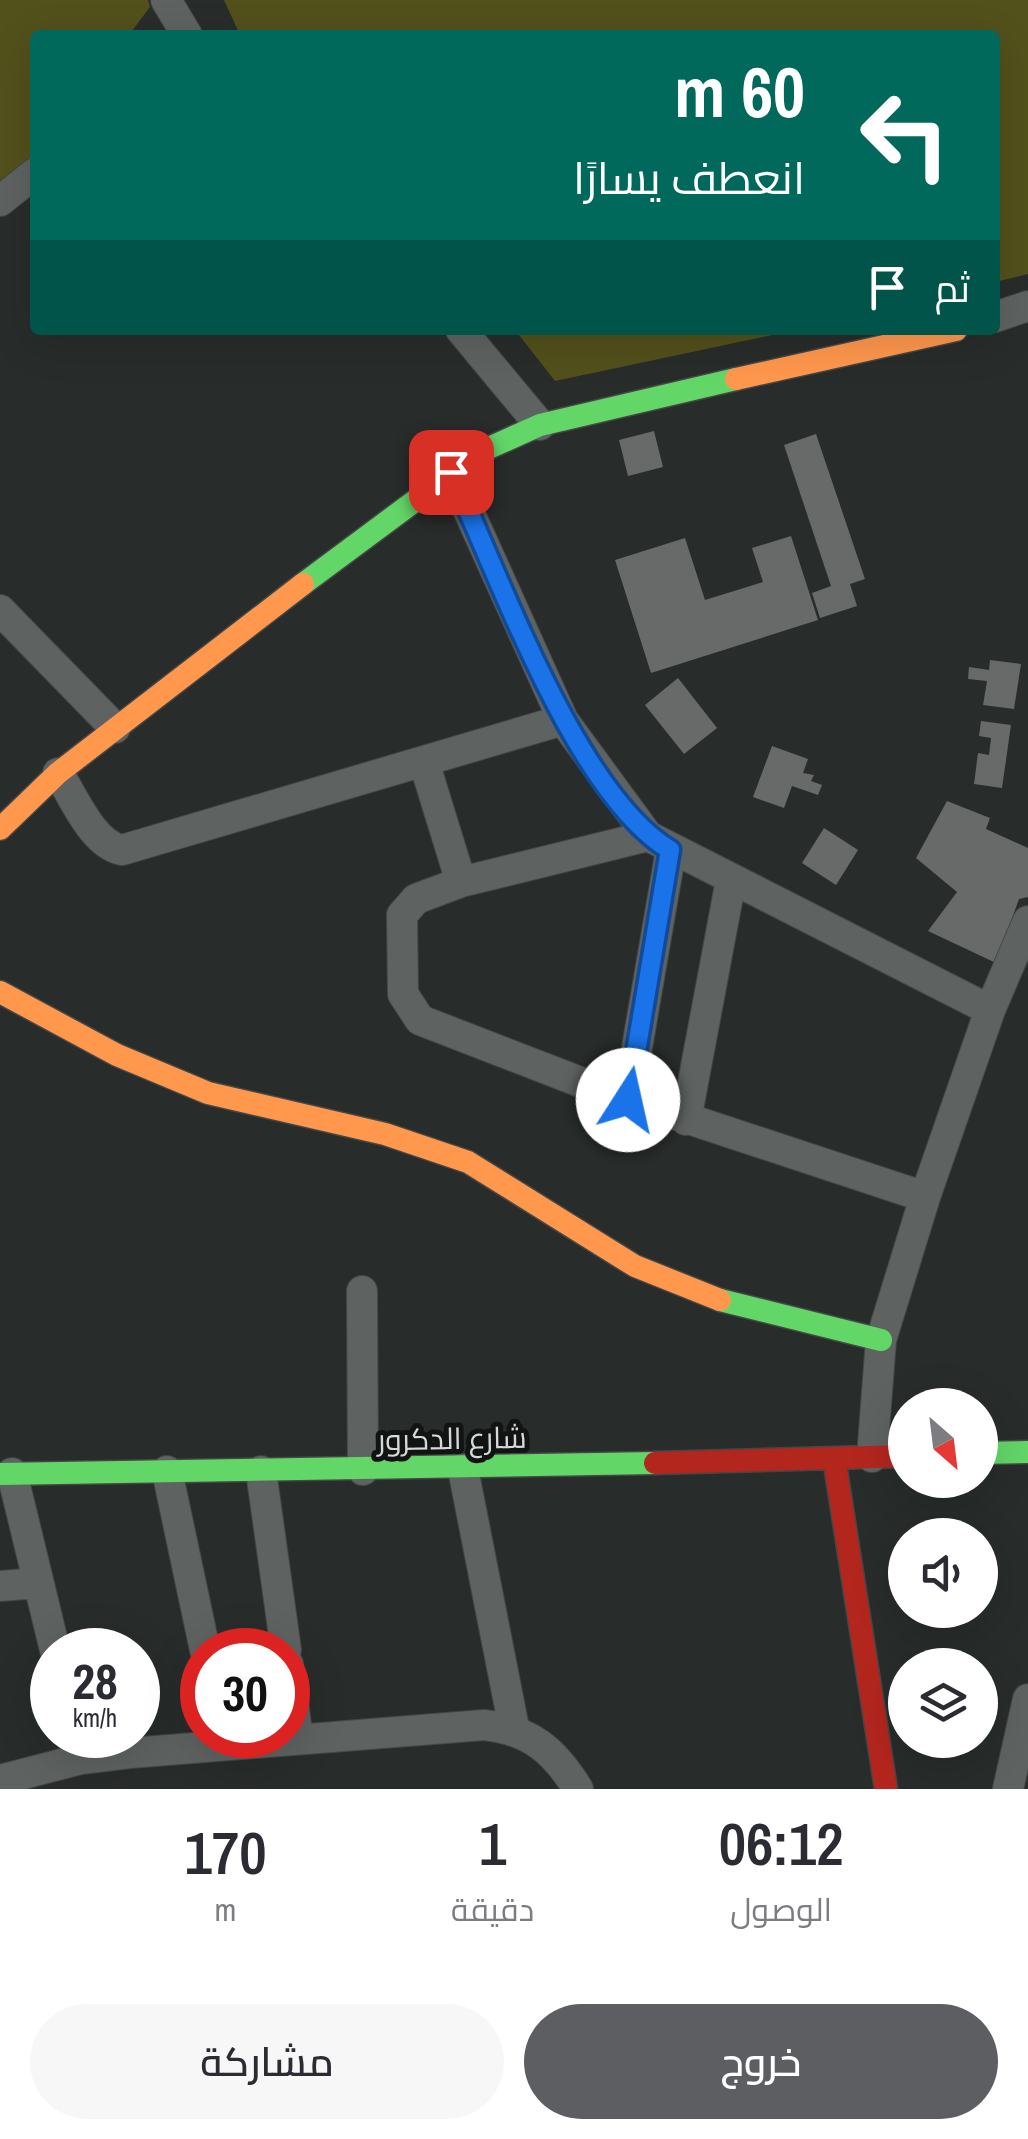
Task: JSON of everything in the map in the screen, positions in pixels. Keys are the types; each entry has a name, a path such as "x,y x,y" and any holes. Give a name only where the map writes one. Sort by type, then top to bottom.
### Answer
{"street":[{"path":"166,0 183,30"},
{"path":"0,201 30,177"},
{"path":"1000,315 1028,306"},
{"path":"465,335 540,425"},
{"path":"0,828 58,773 115,728 482,451 540,425 934,335"},
{"path":"451,472 562,720 659,843 990,1010"},
{"path":"0,610 115,728"},
{"path":"58,773 99,837 110,848 122,850 562,720"},
{"path":"424,762 461,882"},
{"path":"659,843 461,882 416,899 402,916 403,994 412,1013 420,1020 628,1100 924,1197"},
{"path":"628,1100 659,843"},
{"path":"686,1120 731,880"},
{"path":"872,1457 882,1340 924,1197 990,1010 1028,921"},
{"path":"0,992 71,1033 167,1078 238,1103 414,1144 468,1162 633,1266 678,1286 882,1340"},
{"path":"362,1291 364,1470"},
{"path":"998,1453 1028,1452"},
{"name":"شارع الدكرور","path":"6,1474 463,1469 888,1457"},
{"path":"834,1458 886,1789"},
{"path":"463,1469 514,1728"},
{"path":"261,1471 283,1628"},
{"path":"167,1472 200,1628"},
{"path":"6,1474 49,1628"},
{"path":"0,1586 38,1583"},
{"path":"1008,1789 1028,1698"},
{"path":"310,1737 484,1725 514,1728 554,1752 578,1789"},
{"path":"0,1780 52,1758"}],"shaded area":[{"path":"0,0 148,0 150,7 133,30 30,30 30,167 0,201"},
{"path":"224,0 1028,0 1028,274 1000,281 1000,30 238,30"},
{"path":"519,335 772,335 555,381"}],"building":[{"path":"654,431 663,467 628,476 619,440"},
{"path":"816,434 865,579 850,584 857,606 820,618 812,593 831,586 784,445"},
{"path":"791,536 818,620 651,673 615,560 685,538 705,600 763,582 752,548"},
{"path":"990,660 1021,664 1014,709 983,705 987,681 968,679 969,667 989,670"},
{"path":"678,678 717,728 684,754 645,705"},
{"path":"981,721 1011,725 1002,788 974,784 978,753 989,755 991,738 979,736"},
{"path":"772,746 808,759 803,773 814,775 811,781 822,785 818,795 792,786 784,808 753,797"},
{"path":"947,801 990,818 986,829 1028,848 1028,897 1019,899 996,963 928,931 957,892 916,858"},
{"path":"824,828 858,850 836,885 802,863"}],"traffic: fast":[{"path":"303,584 482,451 540,425 736,379"},
{"path":"720,1300 881,1340"},
{"path":"998,1453 1028,1452"},
{"path":"0,1474 655,1463"}],"traffic: slow":[{"path":"736,379 934,335"},
{"path":"0,829 58,773 303,584"},
{"path":"0,992 117,1055 208,1093 385,1134 468,1162 635,1266 720,1300"}],"traffic: jam":[{"path":"655,1463 888,1456"},
{"path":"834,1458 886,1789"}],"route":[{"path":"451,472 562,720 648,836 670,850 628,1100"}]}
